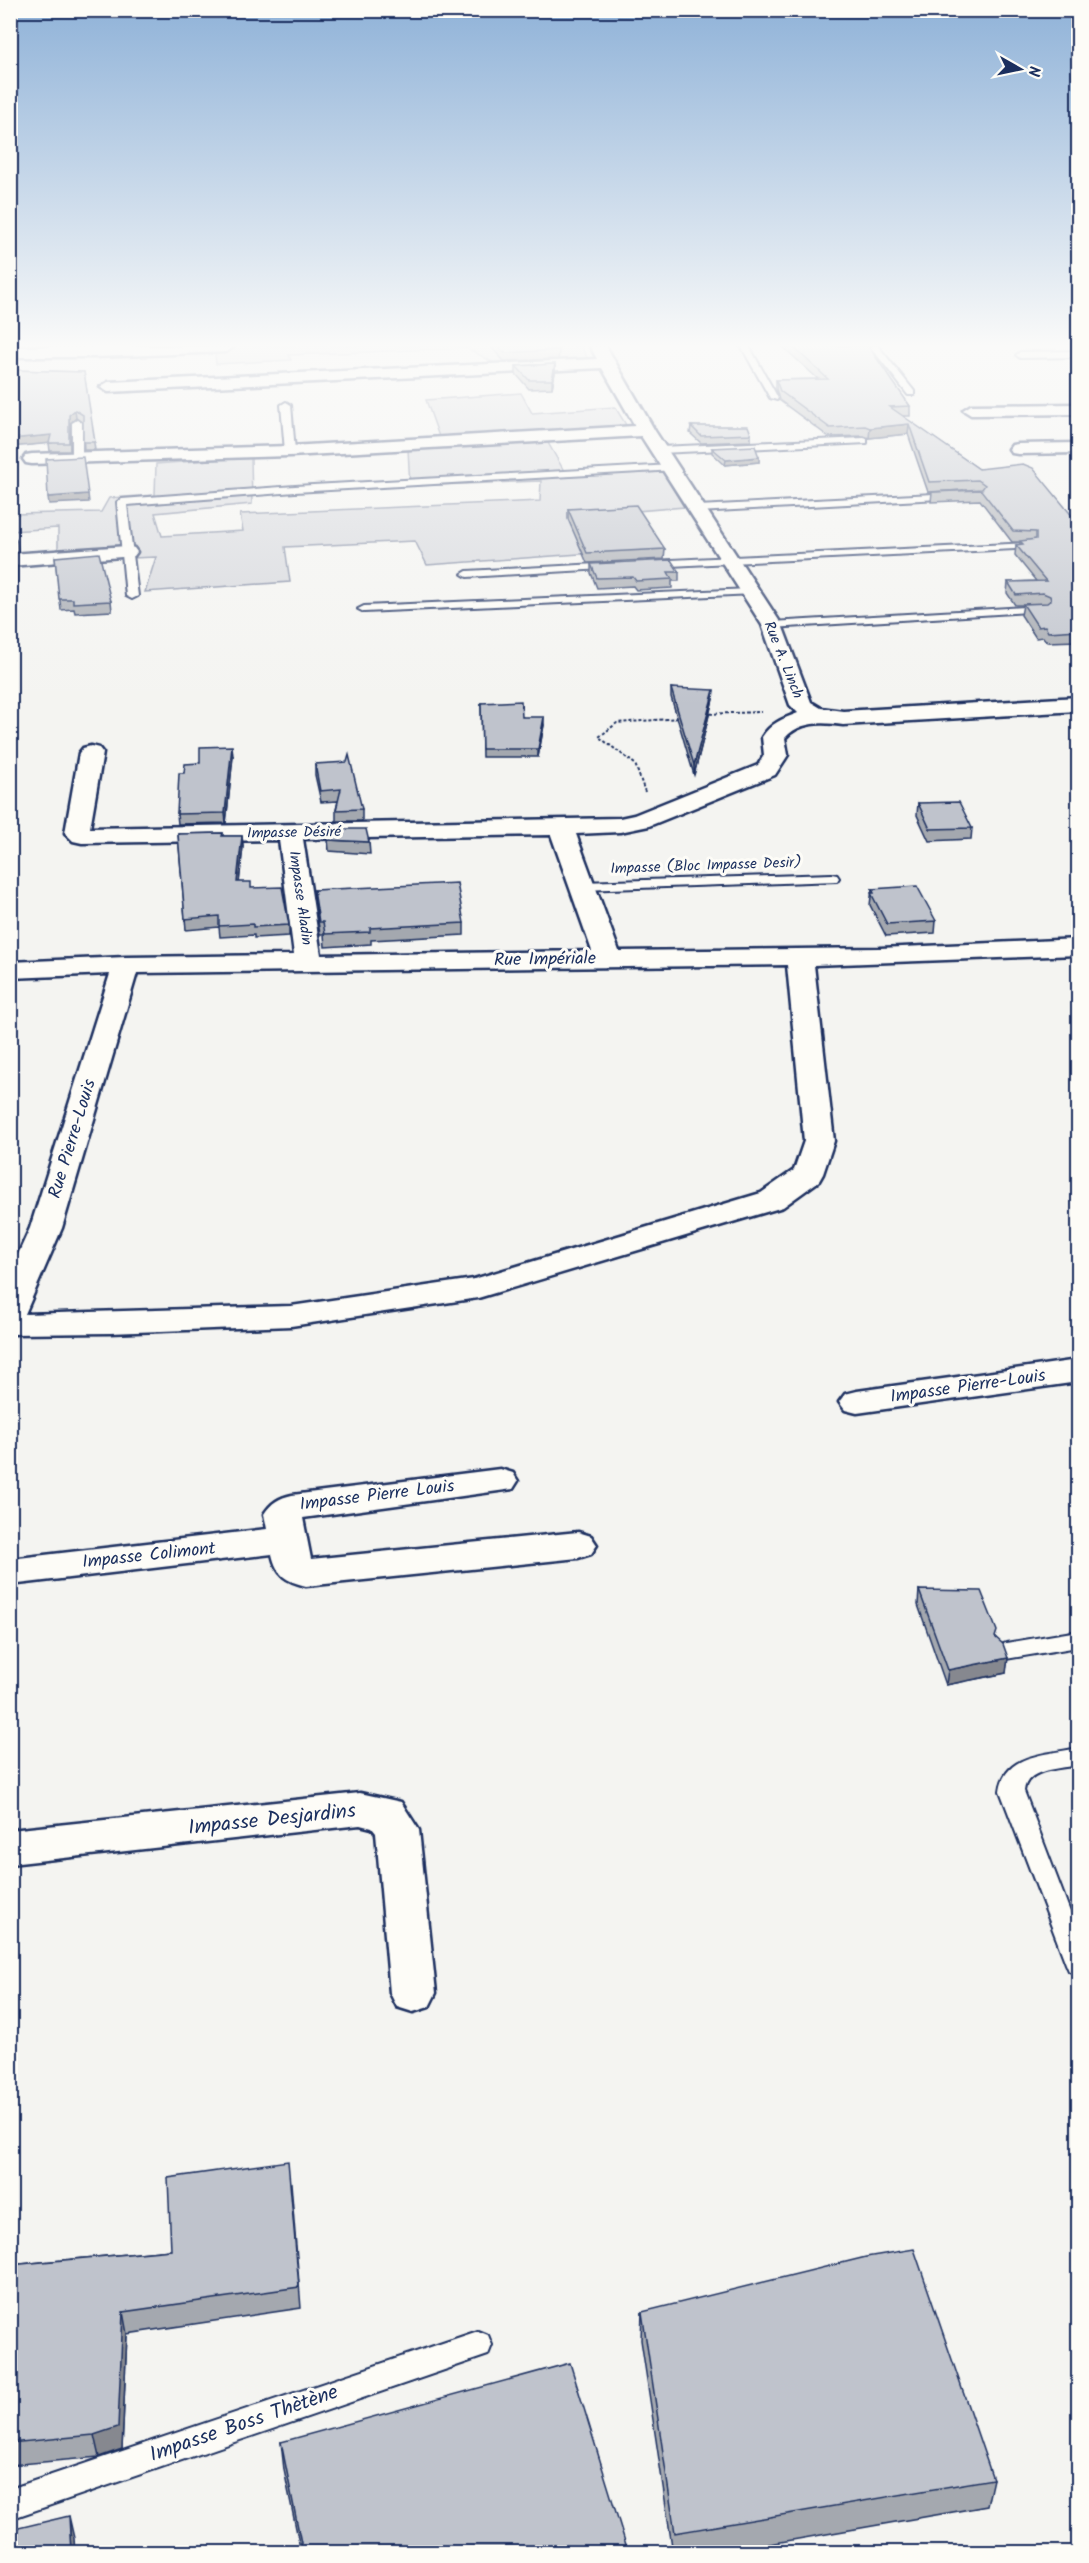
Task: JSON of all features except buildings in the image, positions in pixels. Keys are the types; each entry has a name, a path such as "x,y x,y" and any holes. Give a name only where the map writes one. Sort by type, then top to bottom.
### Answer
{"street":[{"name":"Rue A. Linch","path":"672,468 772,626 801,705 810,716 843,718 1078,704"},
{"path":"11,560 127,552"},
{"name":"Impasse Désiré","path":"91,753 78,835 290,833 620,825 653,815 767,770 776,755 773,736 782,727 810,716"},
{"path":"561,827 608,959"},
{"name":"Impasse Aladin","path":"290,833 309,963"},
{"name":"Rue Impériale","path":"10,970 126,965 880,956 1078,947"},
{"path":"10,1324 110,1323 291,1316 478,1288 772,1200 808,1174 819,1141 800,957"},
{"name":"Rue Pierre-Louis","path":"10,1311 46,1228 126,965"},
{"name":"Impasse Pierre-Louis","path":"857,1402 1078,1371"},
{"name":"Impasse Pierre Louis","path":"287,1540 283,1514 292,1507 500,1481"},
{"path":"287,1540 294,1567 306,1573 578,1545"},
{"name":"Impasse Colimont","path":"10,1572 287,1540"},
{"name":"Impasse Desjardins","path":"10,1847 360,1809 386,1814 396,1830 413,1993"}],"lane":[{"path":"132,596 122,502 295,489 672,468"},
{"path":"698,509 965,495"},
{"path":"467,574 1029,546"},
{"path":"11,560 11,595"},
{"path":"364,609 750,592"},
{"path":"772,626 1042,609"},
{"name":"Impasse (Bloc Impasse Desir)","path":"582,886 832,878"},
{"path":"1006,1651 1078,1639"},
{"path":"1078,1757 1024,1768 1013,1780 1012,1791 1078,1964"},
{"name":"Impasse Boss Thètène","path":"10,2504 478,2345"}],"path":[{"path":"702,715 764,712 810,716"},
{"path":"653,815 635,764 599,737 617,723 682,717"}],"shaded area":[{"path":"156,466 251,466 252,504 155,513 162,536 243,531 240,514 540,501 541,481 410,486 409,466 561,466 567,476 663,472 684,507 577,516 593,553 427,565 415,541 285,547 290,582 145,592 156,557 58,561 58,528 11,531 13,514 101,512 109,498 155,495"}]}
